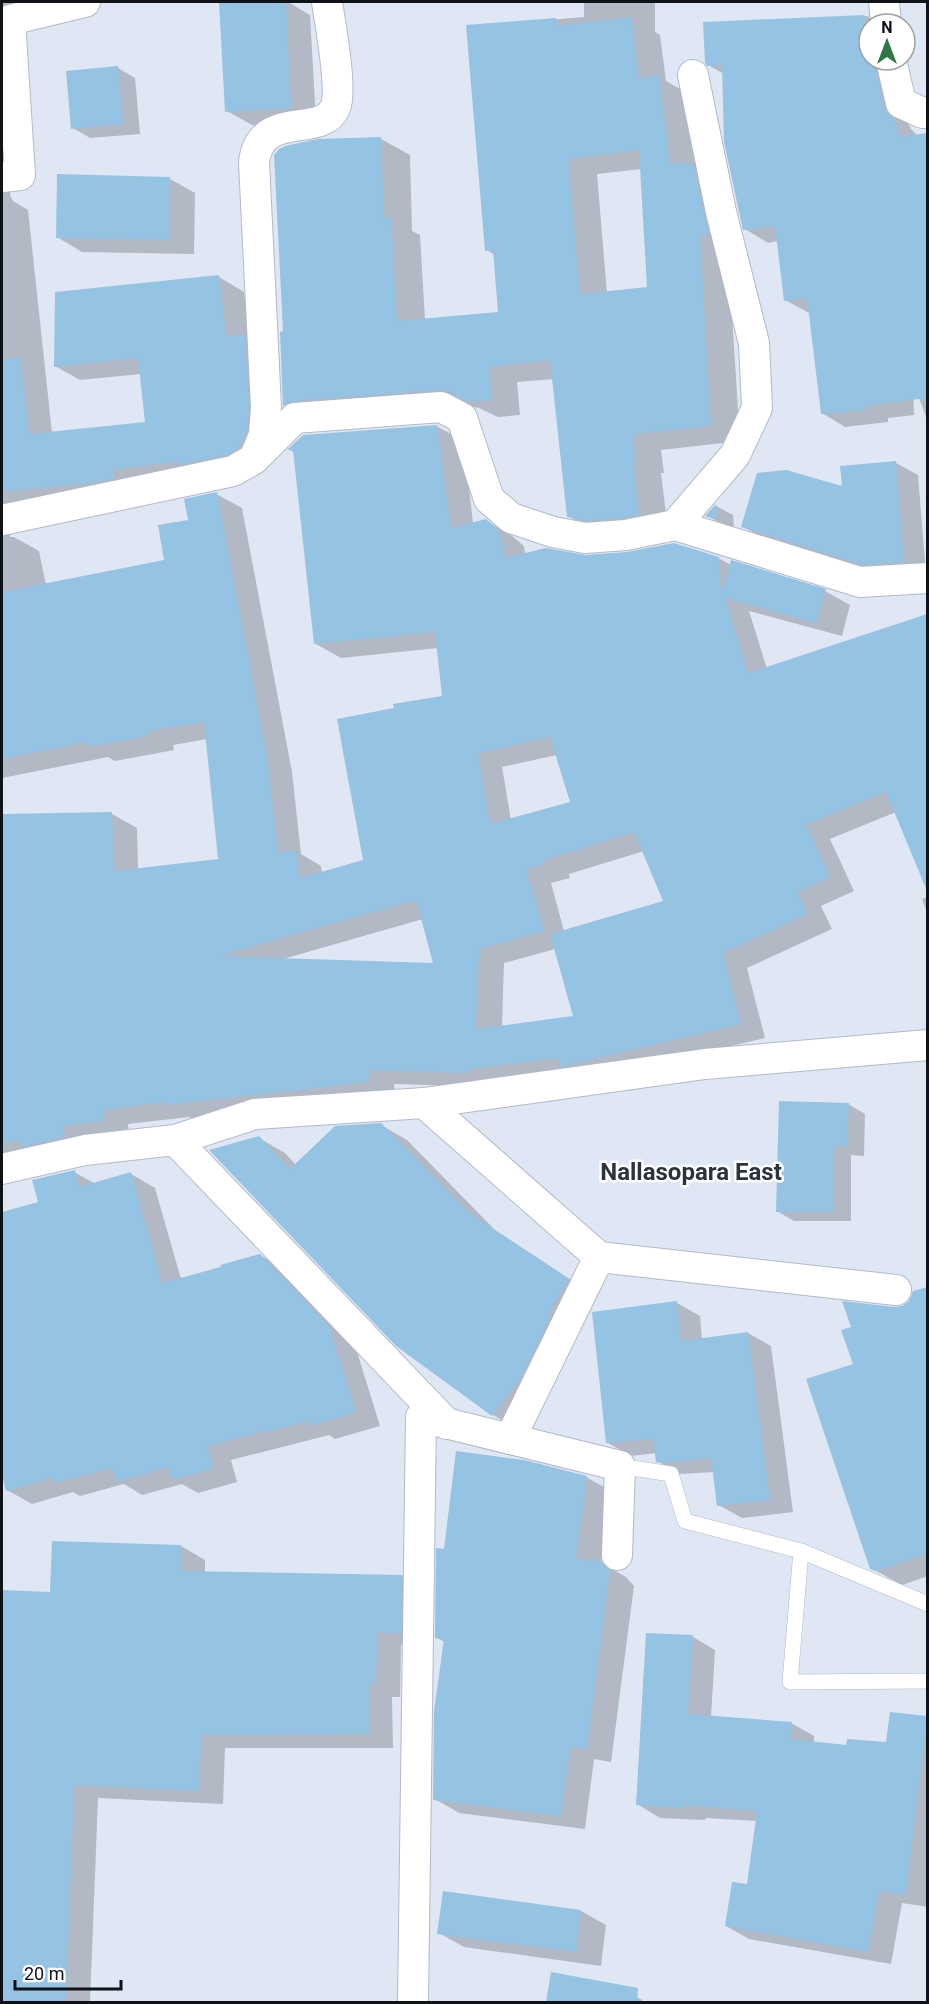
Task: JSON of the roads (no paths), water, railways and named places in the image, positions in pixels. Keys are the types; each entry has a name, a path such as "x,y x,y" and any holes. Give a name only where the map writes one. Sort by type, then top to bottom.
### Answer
{"street":[{"path":"2,177 20,175 10,20 85,2"},
{"path":"254,459 264,435 266,407 255,150 261,138 273,131 316,122 329,116 336,107 338,90 327,2"},
{"path":"894,72 901,103 924,113 927,112"},
{"path":"675,525 735,455 757,408 754,343 721,212 693,75"},
{"path":"2,520 233,471 254,459 295,418 441,407 462,418 489,499 511,518 553,532 585,538 626,535 675,525 860,582 927,578"},
{"path":"2,1169 85,1150 175,1140 255,1114 424,1103 705,1064 927,1045"},
{"path":"424,1103 598,1257 896,1290"},
{"path":"175,1140 447,1424"},
{"path":"510,1439 598,1257"},
{"path":"413,2002 421,1417 620,1466 617,1555"}],"lane":[{"path":"620,1466 671,1474 685,1521 801,1551 927,1604"},
{"path":"801,1551 790,1682 927,1681"}],"district":[{"name":"Nallasopara East","path":"691,1172"}]}
